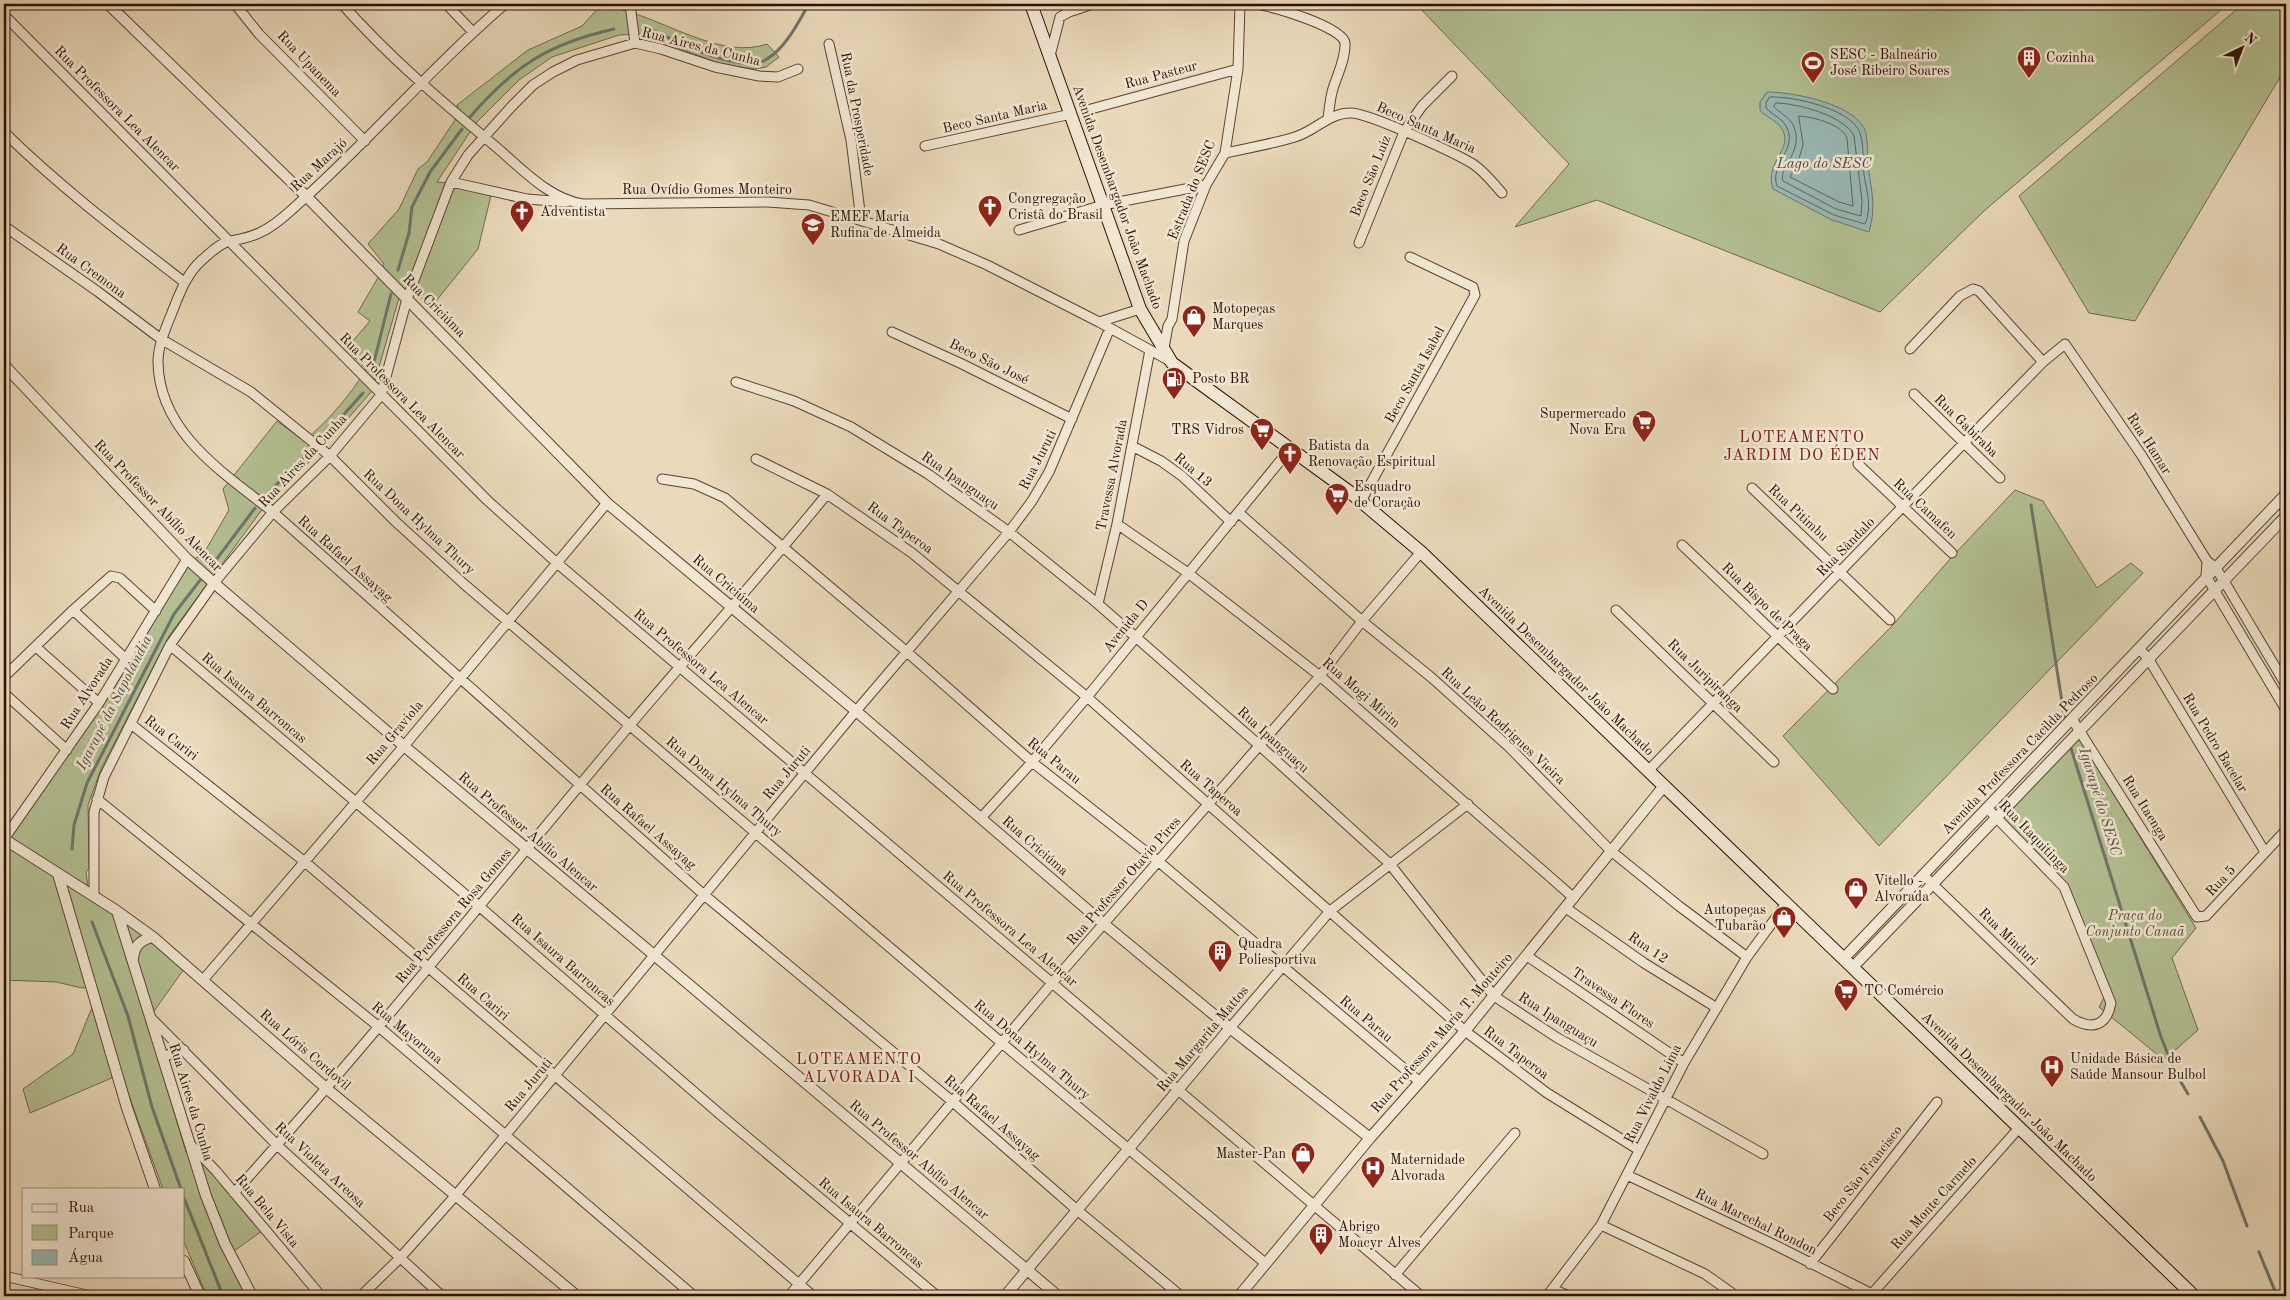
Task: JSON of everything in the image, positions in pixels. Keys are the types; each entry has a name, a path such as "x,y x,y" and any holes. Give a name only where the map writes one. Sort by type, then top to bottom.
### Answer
{"main road":[{"name":"Avenida Desembargador João Machado","path":"1031,4 1140,309 1150,329 1172,363 1361,501 1421,552 2194,1296"}],"street":[{"name":"Rua Criciúma","path":"108,4 306,196 607,503 856,711 1104,924 1230,1028 1370,1138"},
{"name":"Rua Upanema","path":"235,4 260,34 365,141"},
{"name":"Rua Ovídio Gomes Monteiro","path":"342,4 376,43 422,84 542,185 570,202 583,204 768,202 809,205 939,244 987,265 1100,322 1172,363"},
{"path":"446,4 473,32"},
{"name":"Rua Marajó","path":"161,339 184,282 200,261 218,247 230,241 246,239 261,232 306,196 365,141 473,32 505,4"},
{"path":"630,4 634,44"},
{"path":"1050,56 1060,17 1093,4"},
{"name":"Estrada do SESC","path":"1164,348 1168,326 1172,319 1184,241 1206,185 1225,153 1238,69 1240,4"},
{"path":"1256,4 1330,28 1341,36 1345,42 1328,118"},
{"name":"Rua Professora Lea Alencar","path":"4,15 487,500 557,563 1421,1296"},
{"name":"Rua Aires da Cunha","path":"94,896 94,821 96,799 104,777 170,645 214,583 273,512 330,456 381,395 407,299 451,182 468,155 484,136 533,85 553,72 577,60 634,44 662,49 715,67 759,76 778,77 798,69"},
{"name":"Rua da Prosperidade","path":"829,44 851,140 861,220"},
{"name":"Rua Pasteur","path":"1091,109 1238,69"},
{"name":"Beco São Luiz","path":"1359,243 1404,132 1422,106 1452,76"},
{"name":"Beco Santa Maria","path":"1225,153 1295,137 1309,132 1328,118 1349,112 1404,132 1472,164 1483,171 1502,193"},
{"name":"Beco Santa Maria","path":"925,146 1071,114"},
{"path":"4,132 31,159 98,215 184,282"},
{"path":"451,182 527,199 570,202"},
{"path":"1019,230 1103,205 1206,185"},
{"name":"Rua Cremona","path":"4,226 97,291 161,339"},
{"name":"Beco Santa Isabel","path":"1361,501 1475,295 1473,287 1410,257"},
{"path":"1910,349 1960,296 1974,289 1980,291 2044,362"},
{"path":"1100,322 1140,309"},
{"path":"1150,329 1168,326"},
{"name":"Rua Juruti","path":"361,1296 400,1258 456,1195 703,894 1009,532 1032,501 1049,472 1110,328"},
{"name":"Beco São José","path":"892,332 962,364 1072,419"},
{"name":"Rua Dona Hylma Thury","path":"161,339 252,392 330,456 396,522 464,584 1002,1044 1265,1263"},
{"name":"Rua Rafael Assayag","path":"161,339 158,361 161,391 176,423 203,455 273,512 703,894 953,1102 1077,1210 1181,1296"},
{"name":"Rua Sândalo","path":"1648,772 1963,444 2044,362 2065,344"},
{"name":"Rua Hamar","path":"2065,344 2142,456 2211,564 2224,580 2286,685"},
{"name":"Travessa Alvorada","path":"1098,604 1117,524 1150,350"},
{"name":"Rua Professor Abílio Alencar","path":"4,365 187,559 214,583 404,746 1058,1296"},
{"name":"Rua Ipanguaçu","path":"736,382 794,401 851,427 928,474 1009,532 1098,604 1259,745 1389,864 1494,996 1556,1037 1763,1154"},
{"name":"Rua Gabiraba","path":"1914,394 1963,444 2000,478"},
{"name":"Rua 13","path":"1132,446 1161,461 1182,476 1231,522"},
{"name":"Avenida D","path":"981,818 1087,698 1290,449"},
{"name":"Rua Taperoa","path":"756,459 827,494 912,553 1087,698 1465,1031 1547,1093 1639,1150"},
{"name":"Rua Camafen","path":"1858,464 1952,553"},
{"name":"Rua Parau","path":"662,479 694,484 725,498 784,546 1032,762 1159,862 1420,1082"},
{"name":"Rua Pitimbu","path":"1752,488 1890,620"},
{"name":"Rua Professora Rosa Gomes","path":"234,1193 480,907 630,725 732,608 827,494"},
{"path":"2283,497 2286,511"},
{"name":"Avenida Professora Cacilda Pedroso","path":"1844,958 2139,649 2206,576 2211,564 2283,497"},
{"name":"Rua Graviola","path":"203,980 404,746 458,678 607,503"},
{"name":"Rua Leão Rodrigues Vieira","path":"1239,513 1362,621 1432,678 1510,748 1611,850 1679,906 1748,957"},
{"name":"Avenida Professora Cacilda Pedroso","path":"1853,967 1934,885 2080,728 2286,516"},
{"name":"Rua Mogi Mirim","path":"1117,524 1188,573 1320,676 1574,898"},
{"name":"Rua Bispo de Praga","path":"1682,545 1833,689"},
{"name":"Rua Professor Otavio Pires","path":"789,1296 1052,983 1320,676 1362,621 1421,552"},
{"name":"Rua Alvorada","path":"4,839 99,703 187,559"},
{"path":"4,677 111,576 120,578 156,611"},
{"path":"2206,576 2286,710"},
{"path":"73,610 126,659"},
{"name":"Rua Juripiranga","path":"1616,610 1774,762"},
{"name":"Rua Isaura Barroncas","path":"170,645 937,1296"},
{"path":"36,647 99,703"},
{"name":"Rua Pedro Bacelar","path":"2139,649 2148,658 2266,852"},
{"path":"4,693 67,750"},
{"name":"Rua Itaenga","path":"2072,719 2080,728 2194,912"},
{"name":"Rua Cariri","path":"130,724 305,862 813,1296"},
{"name":"Rua Professora Maria T. Monteiro","path":"1239,1296 1370,1138 1465,1031 1664,786"},
{"name":"Rua Mayoruna","path":"96,799 379,1026 505,1136 694,1296"},
{"name":"Rua Margarita Mattos","path":"1005,1296 1330,911 1468,804"},
{"name":"Rua Itaquitinga","path":"1987,808 2064,887 2111,1003 2109,1012 2102,1021 2094,1026 2083,1025 2073,1019"},
{"path":"2266,852 2286,830"},
{"name":"Rua Lóris Cordovil","path":"4,839 117,911 153,937 326,1088 577,1296"},
{"name":"Rua 5","path":"2194,912 2197,917 2206,916 2266,852"},
{"path":"58,874 127,1108 156,1188"},
{"name":"Rua Minduri","path":"1923,875 2073,1019"},
{"name":"Rua Vivaldo Lima","path":"1550,1293 1601,1225 1684,1062 1748,957 1786,904"},
{"name":"Rua 12","path":"1566,908 1644,962 1716,1008"},
{"name":"Rua Aires da Cunha","path":"117,911 212,1213 252,1296"},
{"path":"133,963 136,947 140,942 153,937"},
{"name":"Travessa Flores","path":"1527,956 1684,1062"},
{"name":"Rua Violeta Areosa","path":"151,1018 277,1145 442,1296"},
{"path":"163,1058 173,1052 184,1050"},
{"name":"Beco São Francisco","path":"1810,1264 1937,1102"},
{"name":"Rua Monte Carmelo","path":"1871,1295 2019,1128"},
{"path":"1395,1275 1515,1134"},
{"name":"Rua Bela Vista","path":"191,1145 321,1296"},
{"name":"Rua Marechal Rondon","path":"1627,1175 1774,1244 1871,1295"},
{"path":"1601,1225 1704,1274 1725,1293 1736,1296"},
{"path":"185,1263 200,1296"},
{"path":"4,1276 91,1296"},
{"path":"1550,1293 1569,1296"}],"green space":[{"path":"602,4 621,4 622,10 713,43 731,47 750,48 767,44 779,57 766,67 755,69 724,65 640,34 619,35 552,57 519,80 476,123 437,182 493,187 478,249 432,306 416,294 399,298 372,391 318,453 261,511 169,636 101,769 88,805 89,868 86,872 89,895 139,929 184,969 147,1021 186,1152 203,1161 262,1231 227,1256 247,1296 207,1296 185,1244 185,1188 163,1188 121,1074 30,1113 23,1089 73,1054 91,1010 101,1000 95,986 82,988 56,982 4,980 4,840 186,564 204,553 229,510 223,489 277,421 304,441 338,408 366,369 346,349 370,321 358,312 384,264 368,244 399,209 418,169 427,162 455,120 458,110 457,105 528,50 582,26"},
{"name":"SESC - Balneário José Ribeiro Soares","path":"1416,4 2228,4 1985,210 1880,312 1597,200 1515,227 1569,164"},
{"path":"2243,4 2286,4 2286,67 2135,321 2089,313 2019,196"},
{"path":"2015,490 2043,501 2097,588 2131,563 2143,573 1879,846 1783,736 1892,626 1950,559"},
{"name":"Praça do Conjunto Canaã","path":"2076,733 2196,928 2172,958 2198,1030 2164,1060 2099,1007 2108,990 2063,883 1999,813"}],"water":[{"name":"Lago do SESC","path":"1767,92 1808,97 1838,107 1851,114 1861,123 1867,137 1868,167 1873,200 1869,232 1832,220 1773,189 1772,171 1782,150 1785,136 1780,126 1760,111 1760,102"}],"waterway":[{"name":"Igarapé da Sapolândia","path":"644,26 714,57 744,63 759,63 774,54 785,43 809,4"},
{"name":"Igarapé da Sapolândia","path":"470,117 502,84 534,59 570,42 614,29"},
{"name":"Igarapé da Sapolândia","path":"398,270 409,233 412,207 430,172 462,129"},
{"name":"Igarapé da Sapolândia","path":"373,366 391,294"},
{"name":"Igarapé da Sapolândia","path":"328,432 363,393"},
{"name":"Igarapé da Sapolândia","path":"270,491 305,457"},
{"name":"Igarapé do SESC","path":"2031,505 2065,721"},
{"name":"Igarapé da Sapolândia","path":"216,560 255,508"},
{"name":"Igarapé da Sapolândia","path":"72,849 74,825 87,783 174,614 201,579"},
{"name":"Igarapé do SESC","path":"2070,745 2161,1037 2175,1072 2188,1094"},
{"name":"Igarapé da Sapolândia","path":"92,922 128,1016 152,1107 181,1188"},
{"name":"Igarapé do SESC","path":"2200,1117 2223,1161 2247,1226"},
{"name":"Igarapé da Sapolândia","path":"185,1201 223,1296"},
{"name":"Igarapé do SESC","path":"2259,1252 2277,1296"}],"place":[{"name":"Cozinha","path":"2029,79"},
{"name":"SESC - Balneário José Ribeiro Soares","path":"1813,84"},
{"name":"Congregação Cristã do Brasil","path":"990,228"},
{"name":"Adventista","path":"522,233"},
{"name":"EMEF Maria Rufina de Almeida","path":"813,246"},
{"name":"Motopeças Marques","path":"1194,338"},
{"name":"Posto BR","path":"1174,400"},
{"name":"Supermercado Nova Era","path":"1644,443"},
{"name":"TRS Vidros","path":"1262,451"},
{"name":"Batista da Renovação Espiritual","path":"1290,475"},
{"name":"Esquadro de Coração","path":"1337,516"},
{"name":"Vitello - Alvorada","path":"1856,910"},
{"name":"Autopeças Tubarão","path":"1784,939"},
{"name":"Quadra Poliesportiva","path":"1220,973"},
{"name":"TC Comércio","path":"1846,1012"},
{"name":"Unidade Básica de Saúde Mansour Bulbol","path":"2052,1088"},
{"name":"Master-Pan","path":"1303,1175"},
{"name":"Maternidade Alvorada","path":"1373,1189"},
{"name":"Abrigo Moacyr Alves","path":"1321,1256"}],"district":[{"name":"LOTEAMENTO JARDIM DO ÉDEN","path":"1802,447"},
{"name":"LOTEAMENTO ALVORADA I","path":"859,1069"}]}
